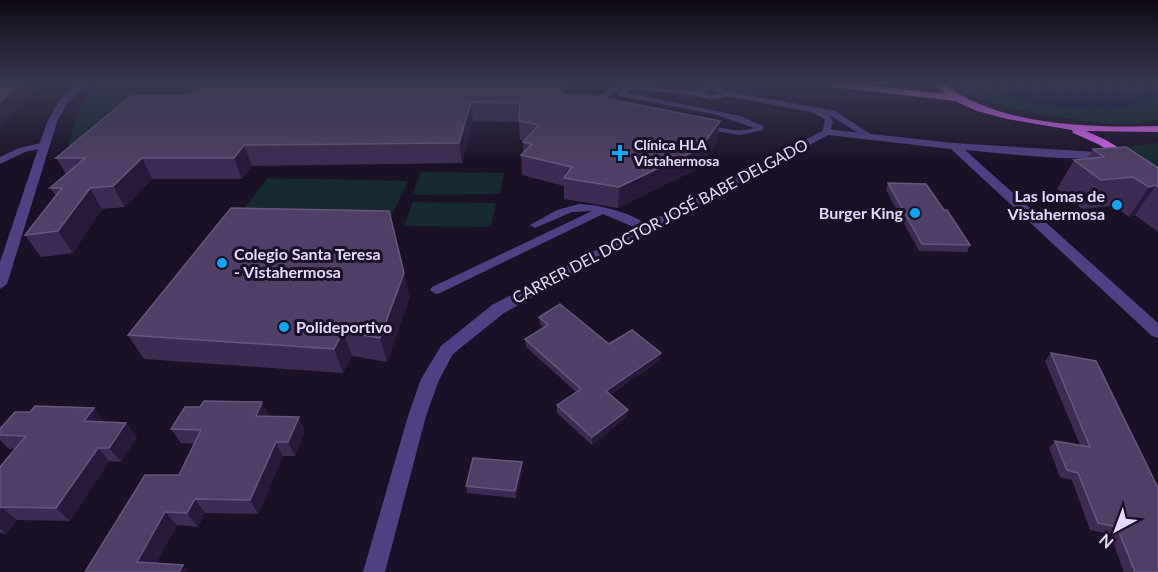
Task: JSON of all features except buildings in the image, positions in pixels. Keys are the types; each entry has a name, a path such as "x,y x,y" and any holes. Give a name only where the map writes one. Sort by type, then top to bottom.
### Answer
{"main road":[{"path":"995,111 1066,126 1107,130 1158,129"},
{"path":"1066,126 1102,142 1158,177"}],"street":[{"path":"0,284 52,122 58,111"},
{"name":"CARRER DEL DOCTOR JOSÉ BABE DELGADO","path":"374,572 417,416 430,379 447,350 498,309 826,132 954,146 1077,155 1121,154"},
{"path":"954,146 1158,332"}],"lane":[{"path":"692,124 737,133 752,133 760,128 755,122 701,111"},
{"path":"810,111 826,116 829,122 826,132"},
{"path":"824,111 832,112 868,135"},
{"path":"0,161 22,150 45,145"},
{"path":"535,225 569,209 581,207 624,217 647,229"},
{"path":"436,290 601,211"}],"green space":[{"path":"78,111 237,111 63,165"},
{"path":"1021,111 1158,111 1158,120 1137,124 1116,124"},
{"path":"1158,143 1158,168 1125,147"},
{"path":"421,172 504,173 500,194 412,195"},
{"path":"268,178 408,181 390,219 238,216"},
{"path":"413,202 496,203 491,227 404,226"}],"place":[{"name":"Clínica HLA Vistahermosa","path":"620,153"},
{"name":"Las lomas de Vistahermosa","path":"1117,205"},
{"name":"Burger King","path":"915,213"},
{"name":"Colegio Santa Teresa - Vistahermosa","path":"222,263"},
{"name":"Polideportivo","path":"284,327"}]}
